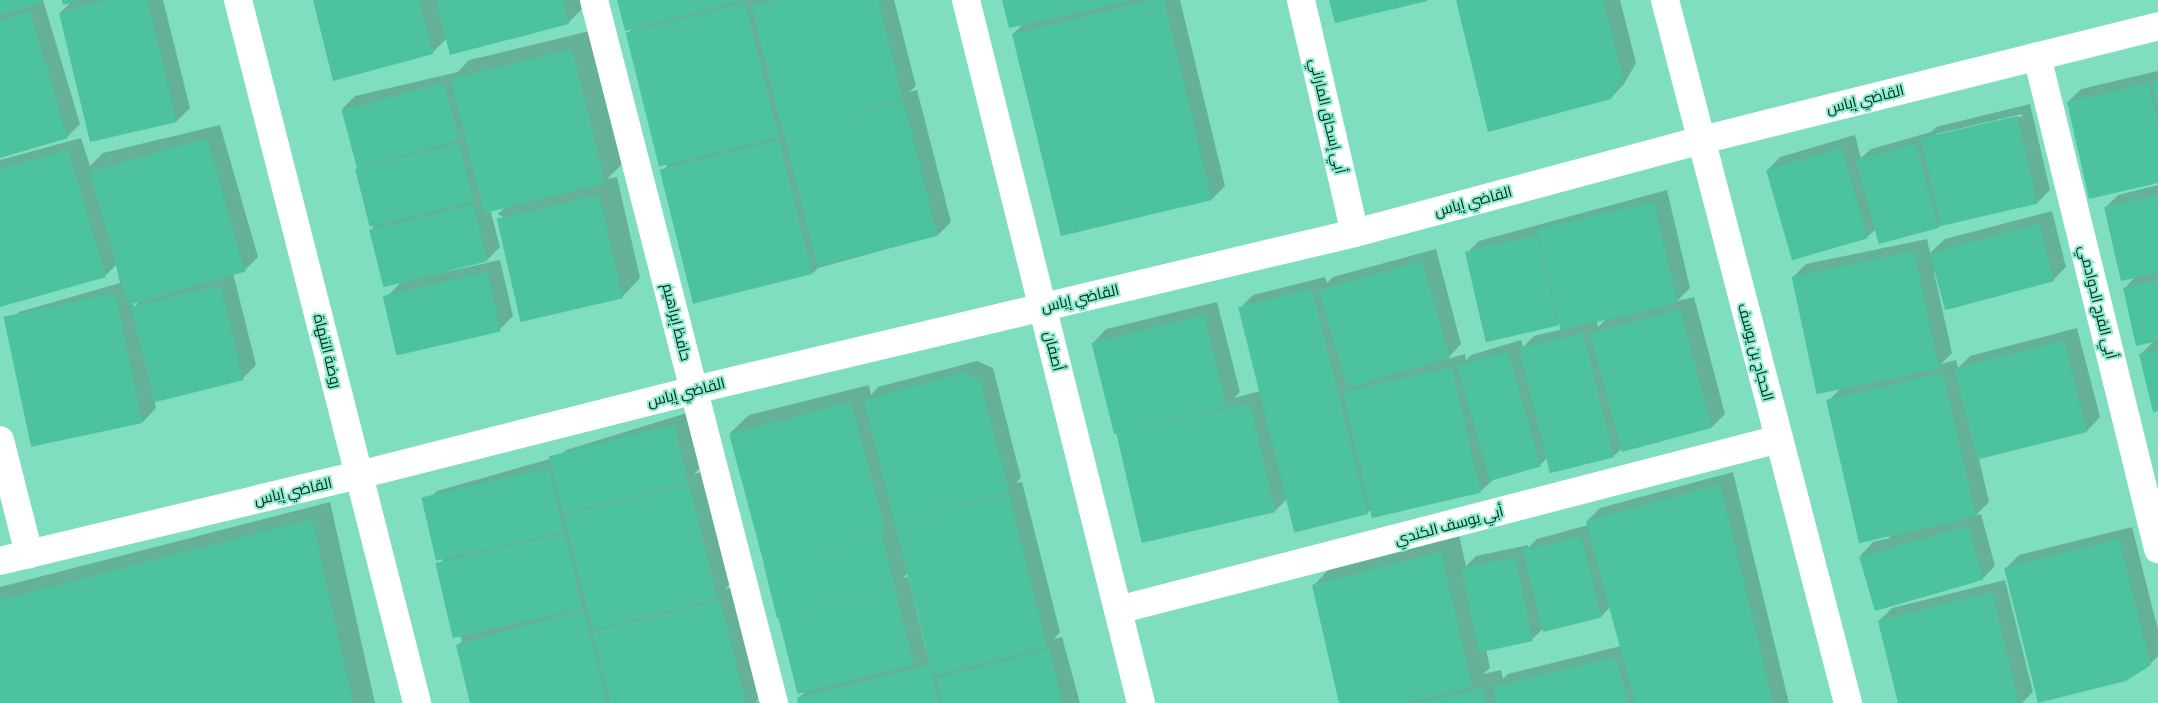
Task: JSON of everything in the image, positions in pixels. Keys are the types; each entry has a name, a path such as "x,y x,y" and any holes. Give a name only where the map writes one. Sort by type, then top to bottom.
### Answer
{"street":[{"name":"روضة التنهاة","path":"238,0 417,703"},
{"name":"حافظ إبراهيم","path":"594,0 774,703"},
{"name":"أصفان","path":"966,0 1141,703"},
{"name":"أبي إسحاق الماراني","path":"1301,0 1355,233"},
{"name":"الحجاج بن يوسف","path":"1665,0 1848,703"},
{"name":"القاضي إياس","path":"0,561 359,475 694,390 1355,233 1702,140 2158,26"},
{"name":"أبي الفرج الدوادمي","path":"2037,56 2158,549"},
{"name":"أبي يوسف الكندي","path":"1118,610 1779,439"},
{"path":"0,440 29,554"}],"building":[{"path":"0,0 41,0 41,3 0,15"},
{"path":"62,0 78,0 78,1 63,5"},
{"path":"106,0 147,0 177,122 90,142 59,13"},
{"path":"313,0 419,0 433,54 333,81"},
{"path":"436,0 563,0 569,24 450,55"},
{"path":"617,0 741,0 741,1 625,31"},
{"path":"778,0 878,0 903,100 783,134 752,6"},
{"path":"1002,0 1129,0 1129,1 1009,28"},
{"path":"1151,0 1164,0 1212,200 1061,236 1012,34"},
{"path":"1329,0 1427,0 1427,1 1335,23"},
{"path":"1456,0 1603,0 1623,77 1611,99 1488,132"},
{"path":"745,3 778,137 659,167 626,33"},
{"path":"30,12 68,138 0,158 0,20"},
{"path":"572,49 605,183 484,213 451,79"},
{"path":"2158,81 2158,108 2157,108 2151,83"},
{"path":"444,83 459,140 357,167 342,110"},
{"path":"2148,83 2158,124 2158,183 2089,199 2067,102"},
{"path":"904,102 937,236 817,266 784,132"},
{"path":"2017,116 2037,204 1941,226 1921,138"},
{"path":"207,138 245,272 128,305 90,172"},
{"path":"779,140 812,274 693,304 660,170"},
{"path":"459,143 474,201 370,227 355,169"},
{"path":"1916,144 1939,228 1879,244 1856,160"},
{"path":"1842,148 1868,238 1792,260 1766,170"},
{"path":"68,150 106,277 0,307 0,169"},
{"path":"599,195 623,298 521,322 497,219"},
{"path":"2158,195 2158,273 2121,281 2104,207"},
{"path":"1654,202 1677,303 1560,330 1537,229"},
{"path":"473,204 487,261 383,287 369,230"},
{"path":"2039,224 2054,281 1945,310 1930,253"},
{"path":"1537,235 1558,326 1486,342 1465,252"},
{"path":"1914,251 1939,368 1817,394 1792,277"},
{"path":"1422,261 1450,358 1347,388 1319,290"},
{"path":"487,272 501,331 396,356 383,296"},
{"path":"2158,280 2158,341 2136,346 2123,288"},
{"path":"220,285 244,380 154,402 131,307"},
{"path":"1312,289 1368,514 1294,532 1238,307"},
{"path":"115,293 143,423 31,447 3,317"},
{"path":"1680,309 1712,428 1622,452 1590,333"},
{"path":"1204,315 1227,406 1114,434 1091,343"},
{"path":"1583,333 1614,457 1550,473 1519,349"},
{"path":"2064,341 2087,432 1977,460 1954,368"},
{"path":"2158,350 2158,411 2153,412 2139,354"},
{"path":"1508,352 1541,466 1490,481 1457,367"},
{"path":"1452,367 1481,493 1372,518 1343,392"},
{"path":"963,373 980,381 1009,492 894,522 864,400"},
{"path":"1943,373 1976,516 1859,543 1826,400"},
{"path":"851,402 886,532 764,565 729,435"},
{"path":"1250,403 1275,512 1142,543 1117,434"},
{"path":"674,425 688,482 563,513 549,456"},
{"path":"549,468 564,531 436,561 421,497"},
{"path":"689,484 718,598 592,630 564,515"},
{"path":"1720,484 1773,703 1635,703 1586,521"},
{"path":"1009,494 1047,647 933,676 895,523"},
{"path":"312,519 353,703 0,703 0,600"},
{"path":"1968,526 1983,580 1875,611 1859,557"},
{"path":"565,533 582,608 453,638 435,563"},
{"path":"882,535 895,588 777,618 764,565"},
{"path":"1581,536 1601,618 1543,632 1523,551"},
{"path":"2119,539 2151,665 2126,681 2038,703 2004,568"},
{"path":"1441,552 1472,687 1406,703 1339,703 1312,585"},
{"path":"1515,557 1533,641 1479,653 1461,568"},
{"path":"895,589 914,665 797,694 779,618"},
{"path":"1992,592 2019,703 1898,703 1878,621"},
{"path":"720,600 746,703 610,703 592,632"},
{"path":"584,609 607,703 470,703 456,645"},
{"path":"1049,649 1063,703 942,703 936,678"},
{"path":"1616,657 1628,703 1497,703 1493,687"},
{"path":"929,665 939,703 798,703 797,698"},
{"path":"1483,688 1487,703 1420,703 1420,702"}]}
